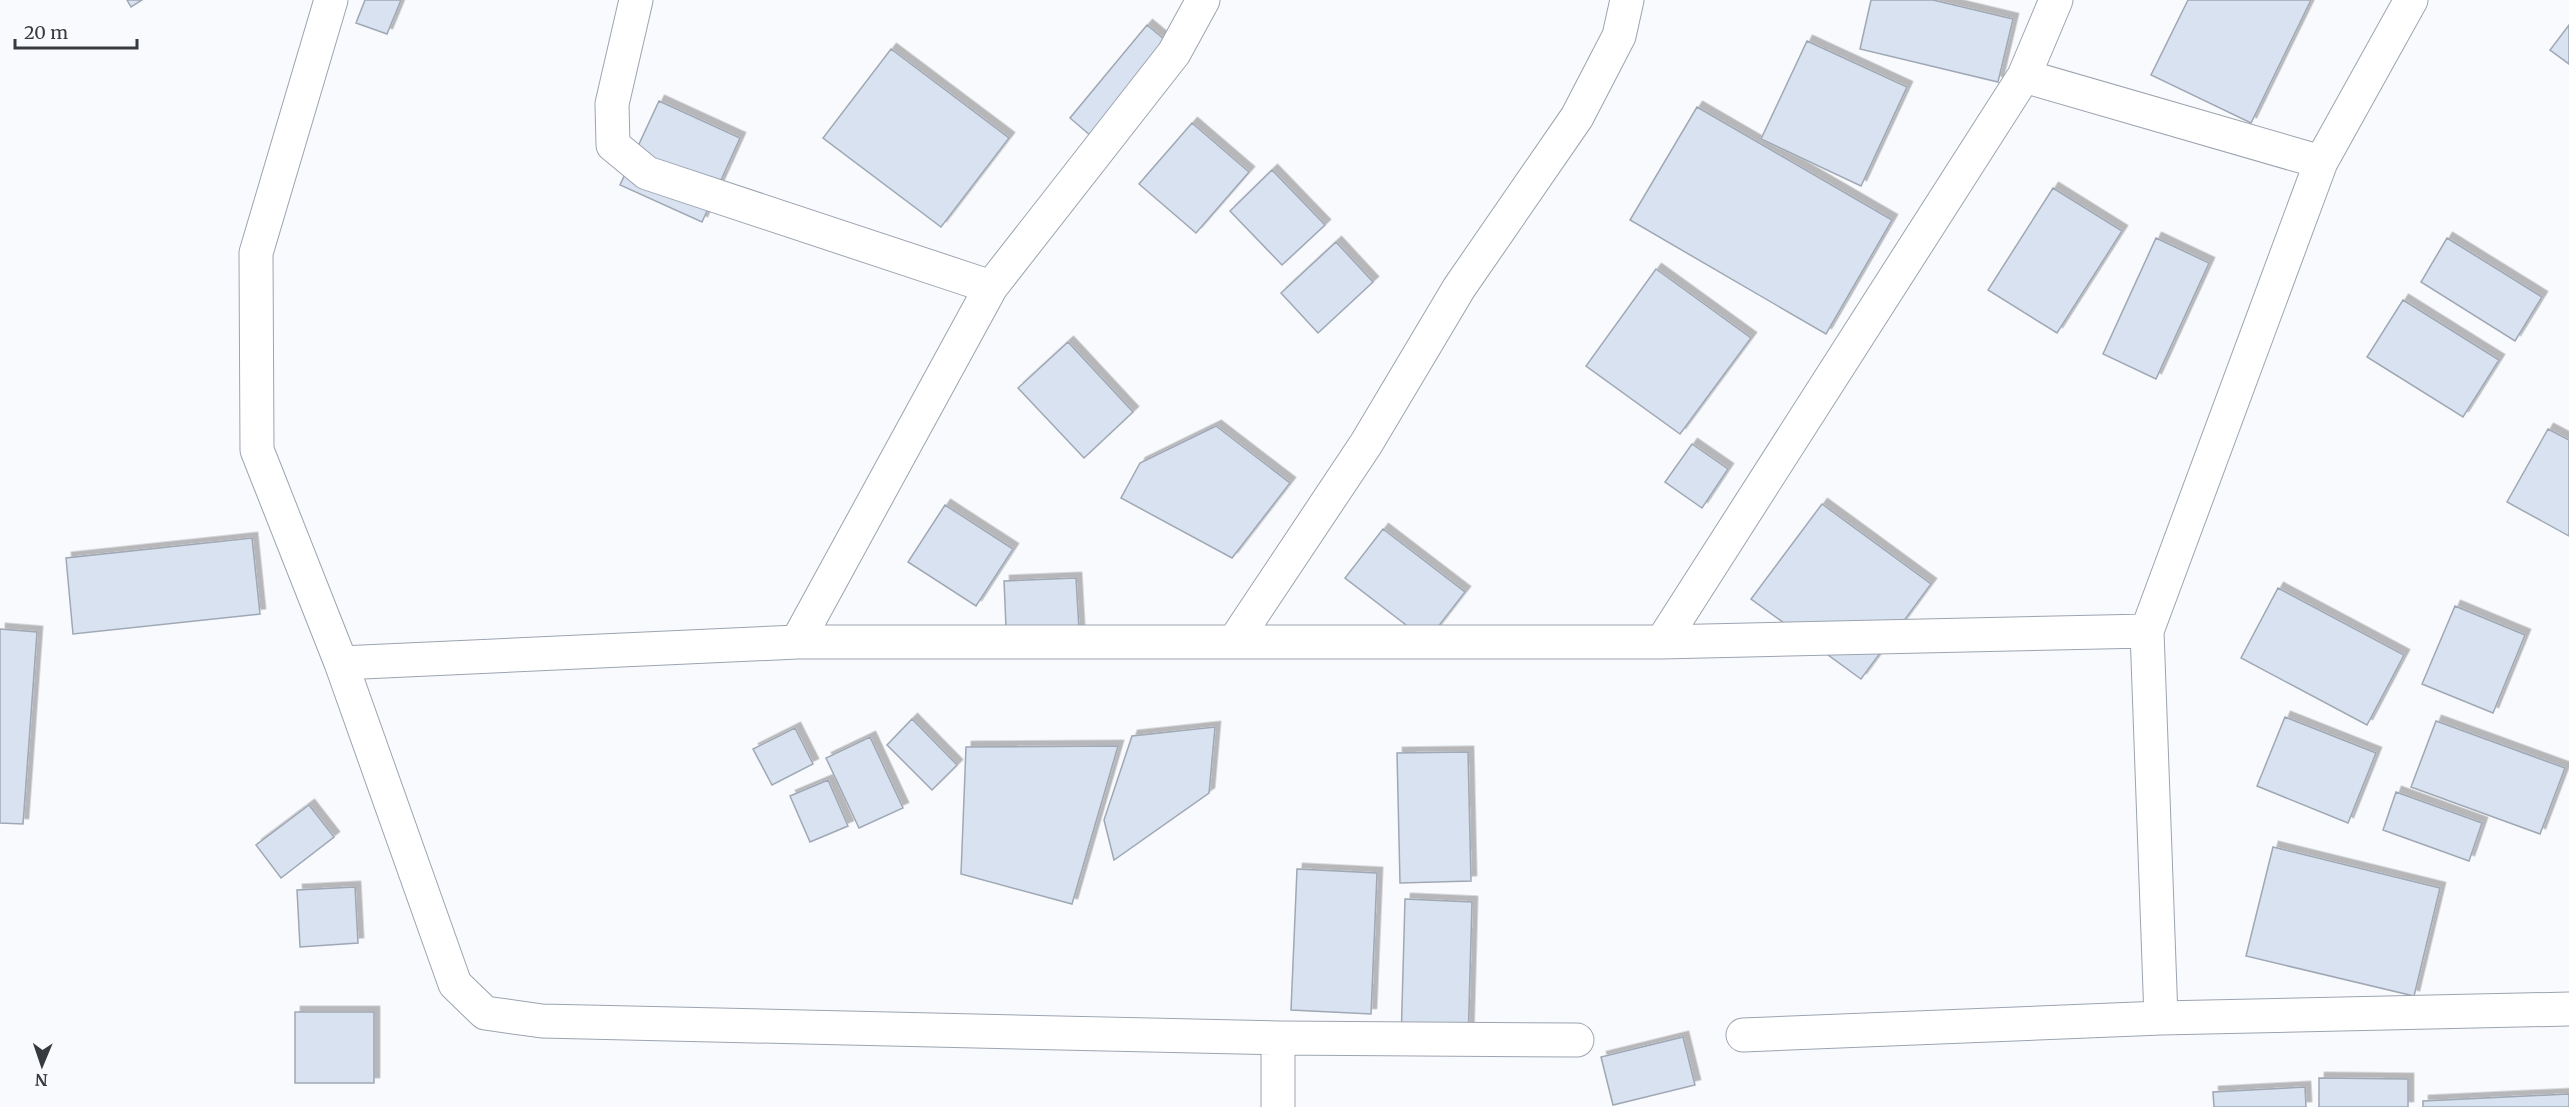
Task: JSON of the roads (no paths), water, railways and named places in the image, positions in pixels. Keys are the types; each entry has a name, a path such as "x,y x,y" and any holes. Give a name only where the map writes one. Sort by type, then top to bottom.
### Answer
{"street":[{"path":"331,0 256,253 257,450 341,663 455,984 485,1013 542,1021 1278,1038 1577,1040"},
{"path":"636,0 612,104 613,145 647,173 991,287"},
{"path":"797,642 991,287 1174,53 1203,0"},
{"path":"1234,642 1366,444 1459,288 1577,117 1619,36 1627,0"},
{"path":"1662,642 2025,76 2056,0"},
{"path":"2161,1018 2147,631 2321,162 2411,0"},
{"path":"2025,76 2321,162"},
{"path":"341,663 797,642 1662,642 2147,631"},
{"path":"1743,1035 2161,1018 2569,1009"},
{"path":"1278,1038 1278,1107"}]}
